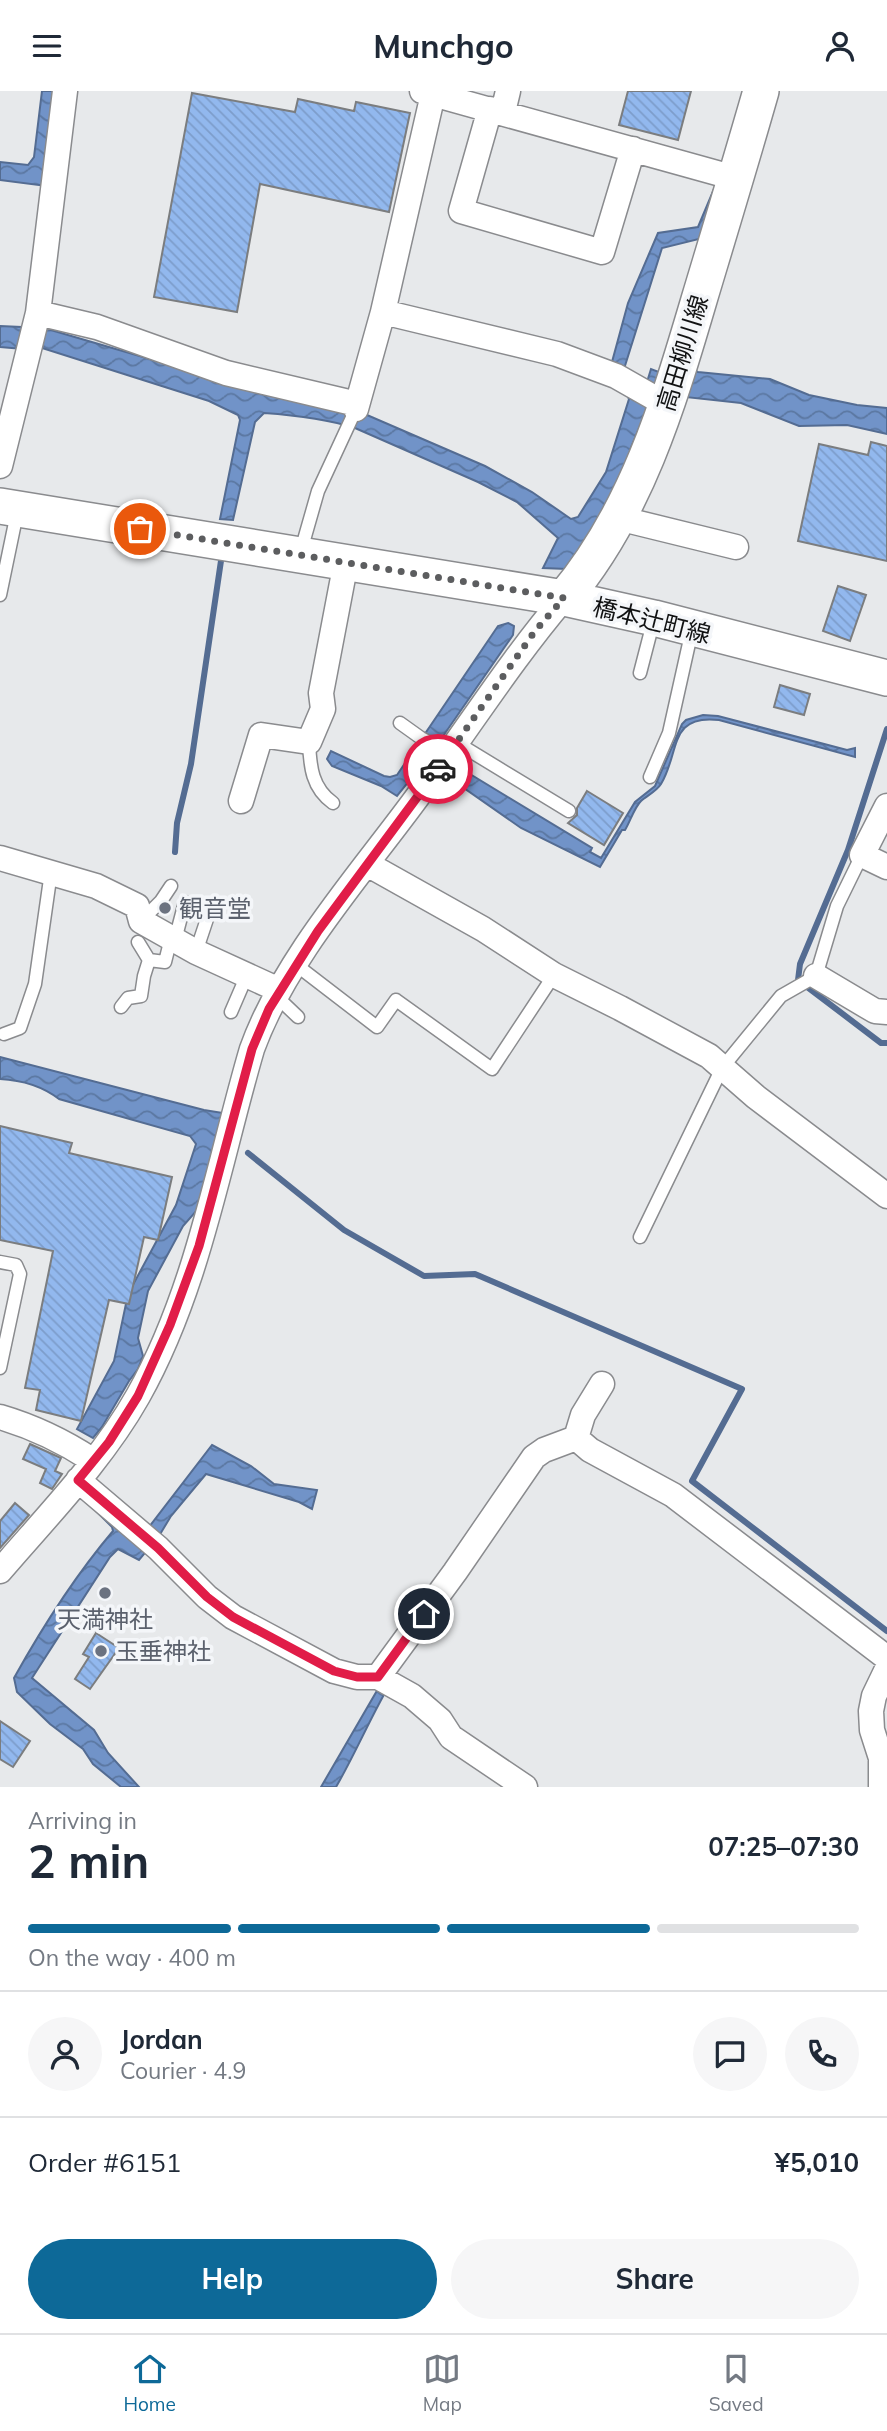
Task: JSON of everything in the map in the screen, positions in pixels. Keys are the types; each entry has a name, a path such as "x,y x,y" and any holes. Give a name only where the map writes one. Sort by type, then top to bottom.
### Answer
{"main road":[{"name":"高田柳川線","path":"564,598 587,571 635,488 660,401 735,179 761,91"},
{"name":"橋本辻町線","path":"9,507 564,598 654,618 692,630 887,678"}],"street":[{"path":"0,466 37,319 65,91"},
{"path":"37,319 97,327 226,373 354,414 383,312 428,92 500,104 633,149 735,179"},
{"path":"500,104 461,211 601,252 633,149"},
{"path":"383,312 557,354 616,376 660,401"},
{"path":"618,518 736,547"},
{"path":"241,801 261,734 309,742 323,709 321,693 346,562"},
{"path":"0,1571 109,1442 138,1396 170,1325 199,1246 252,1049 277,993 295,964 535,631 564,598"},
{"path":"887,806 862,855 887,867"},
{"path":"0,858 96,886 181,943 247,975 277,993"},
{"path":"367,865 483,929 554,975 709,1056 756,1097 887,1196"},
{"path":"816,976 875,1011 887,1012"},
{"path":"576,1437 583,1415 602,1384"},
{"path":"0,1417 66,1443 85,1470 158,1548 207,1597 233,1617 334,1671 357,1677 378,1677 412,1696 440,1720 451,1737 525,1787"},
{"path":"378,1677 534,1457 576,1437"},
{"path":"576,1437 590,1450 673,1495 887,1658"},
{"path":"881,1787 881,1758 872,1730 871,1711 874,1696 887,1669"}],"lane":[{"path":"299,554 318,491 354,414"},
{"path":"0,595 9,507"},
{"path":"640,673 654,618"},
{"path":"650,777 669,733 692,630"},
{"path":"400,723 421,738 450,748 569,811"},
{"path":"309,742 313,779 321,794 333,803"},
{"path":"640,1237 722,1068 781,996 816,976 837,906 862,855"},
{"path":"4,1034 20,1028 35,984 51,872"},
{"path":"121,1007 128,998 141,996 149,960 140,917 161,901 171,886"},
{"path":"181,943 185,902"},
{"path":"149,960 166,962 209,913"},
{"path":"295,964 377,1027 396,1000 492,1069 554,975"},
{"path":"231,1012 247,975"},
{"path":"277,993 298,1017"},
{"path":"0,1262 16,1265 20,1274 0,1368"}],"water":[{"path":"42,91 57,91 46,186 0,180 0,162 28,165 34,157"},
{"path":"714,189 715,194 699,239 662,248 624,369 647,382 651,369 659,372 630,450 629,474 567,569 543,568 558,538 517,502 355,428 310,418 264,413 255,422 233,520 220,519 240,420 238,415 209,401 39,347 0,347 0,326 44,328 208,376 367,415 485,466 532,492 571,519 578,517 606,472 629,399 612,362 628,303 658,233 698,227"},
{"path":"693,369 698,372 770,379 809,395 887,408 887,434 847,425 799,426 741,403 685,397"},
{"path":"508,623 514,626 513,635 430,755 397,796 381,786 332,766 327,759 331,751 384,776 397,775 498,626"},
{"path":"703,715 718,716 847,750 855,748 855,757 719,720 691,723 683,729 678,738 661,784 639,804 600,867 521,828 451,779 460,768 592,848 590,852 601,858 635,802 655,786 682,724 686,720"},
{"path":"0,1057 223,1113 198,1209 183,1226 148,1291 138,1338 143,1356 138,1369 93,1438 77,1429 114,1361 128,1294 176,1205 196,1144 190,1136 59,1099 31,1084 0,1079"},
{"path":"212,1445 251,1466 274,1484 317,1490 312,1509 299,1502 206,1474 139,1560 118,1549 110,1557 32,1678 94,1730 108,1753 139,1787 121,1787 93,1764 83,1749 50,1724 17,1692 14,1678 60,1602 113,1531 88,1503 149,1527"},
{"path":"378,1689 386,1691 336,1787 321,1787"}],"building":[{"path":"628,91 691,91 678,140 619,125"},
{"path":"192,93 295,112 298,99 354,111 356,102 410,113 389,212 260,184 237,312 154,297"},
{"path":"871,442 887,446 887,561 798,541 819,444 868,455"},
{"path":"838,586 866,595 850,641 823,631"},
{"path":"780,685 810,694 804,715 774,707"},
{"path":"587,791 623,813 604,845 568,823 577,815 577,808"},
{"path":"0,1126 72,1143 69,1153 172,1177 158,1240 144,1237 129,1304 109,1300 81,1421 36,1410 40,1390 25,1388 53,1251 0,1240"},
{"path":"30,1444 61,1458 55,1471 62,1474 52,1489 40,1483 46,1469 23,1459"},
{"path":"15,1503 29,1515 0,1548 0,1521"},
{"path":"96,1633 119,1648 90,1689 75,1679 89,1657 83,1654"},
{"path":"0,1721 30,1741 13,1767 0,1759"}],"waterway":[{"path":"175,852 177,823 191,764 222,554"},
{"path":"887,729 848,850 800,964 798,980 881,1043 887,1043"},
{"path":"248,1153 344,1230 424,1276 475,1274 742,1389 692,1481 887,1631"}],"way so far":[{"path":"140,529 564,598 535,631 438,769"}],"place":[{"name":"観音堂","path":"165,908"},
{"name":"天満神社","path":"105,1593"},
{"name":"玉垂神社","path":"101,1651"}],"route":[{"path":"424,1614 378,1677 357,1677 334,1671 233,1617 207,1597 158,1548 78,1480 109,1442 153,1367 199,1246 244,1075 259,1029 269,1009 318,931 438,769"}]}
